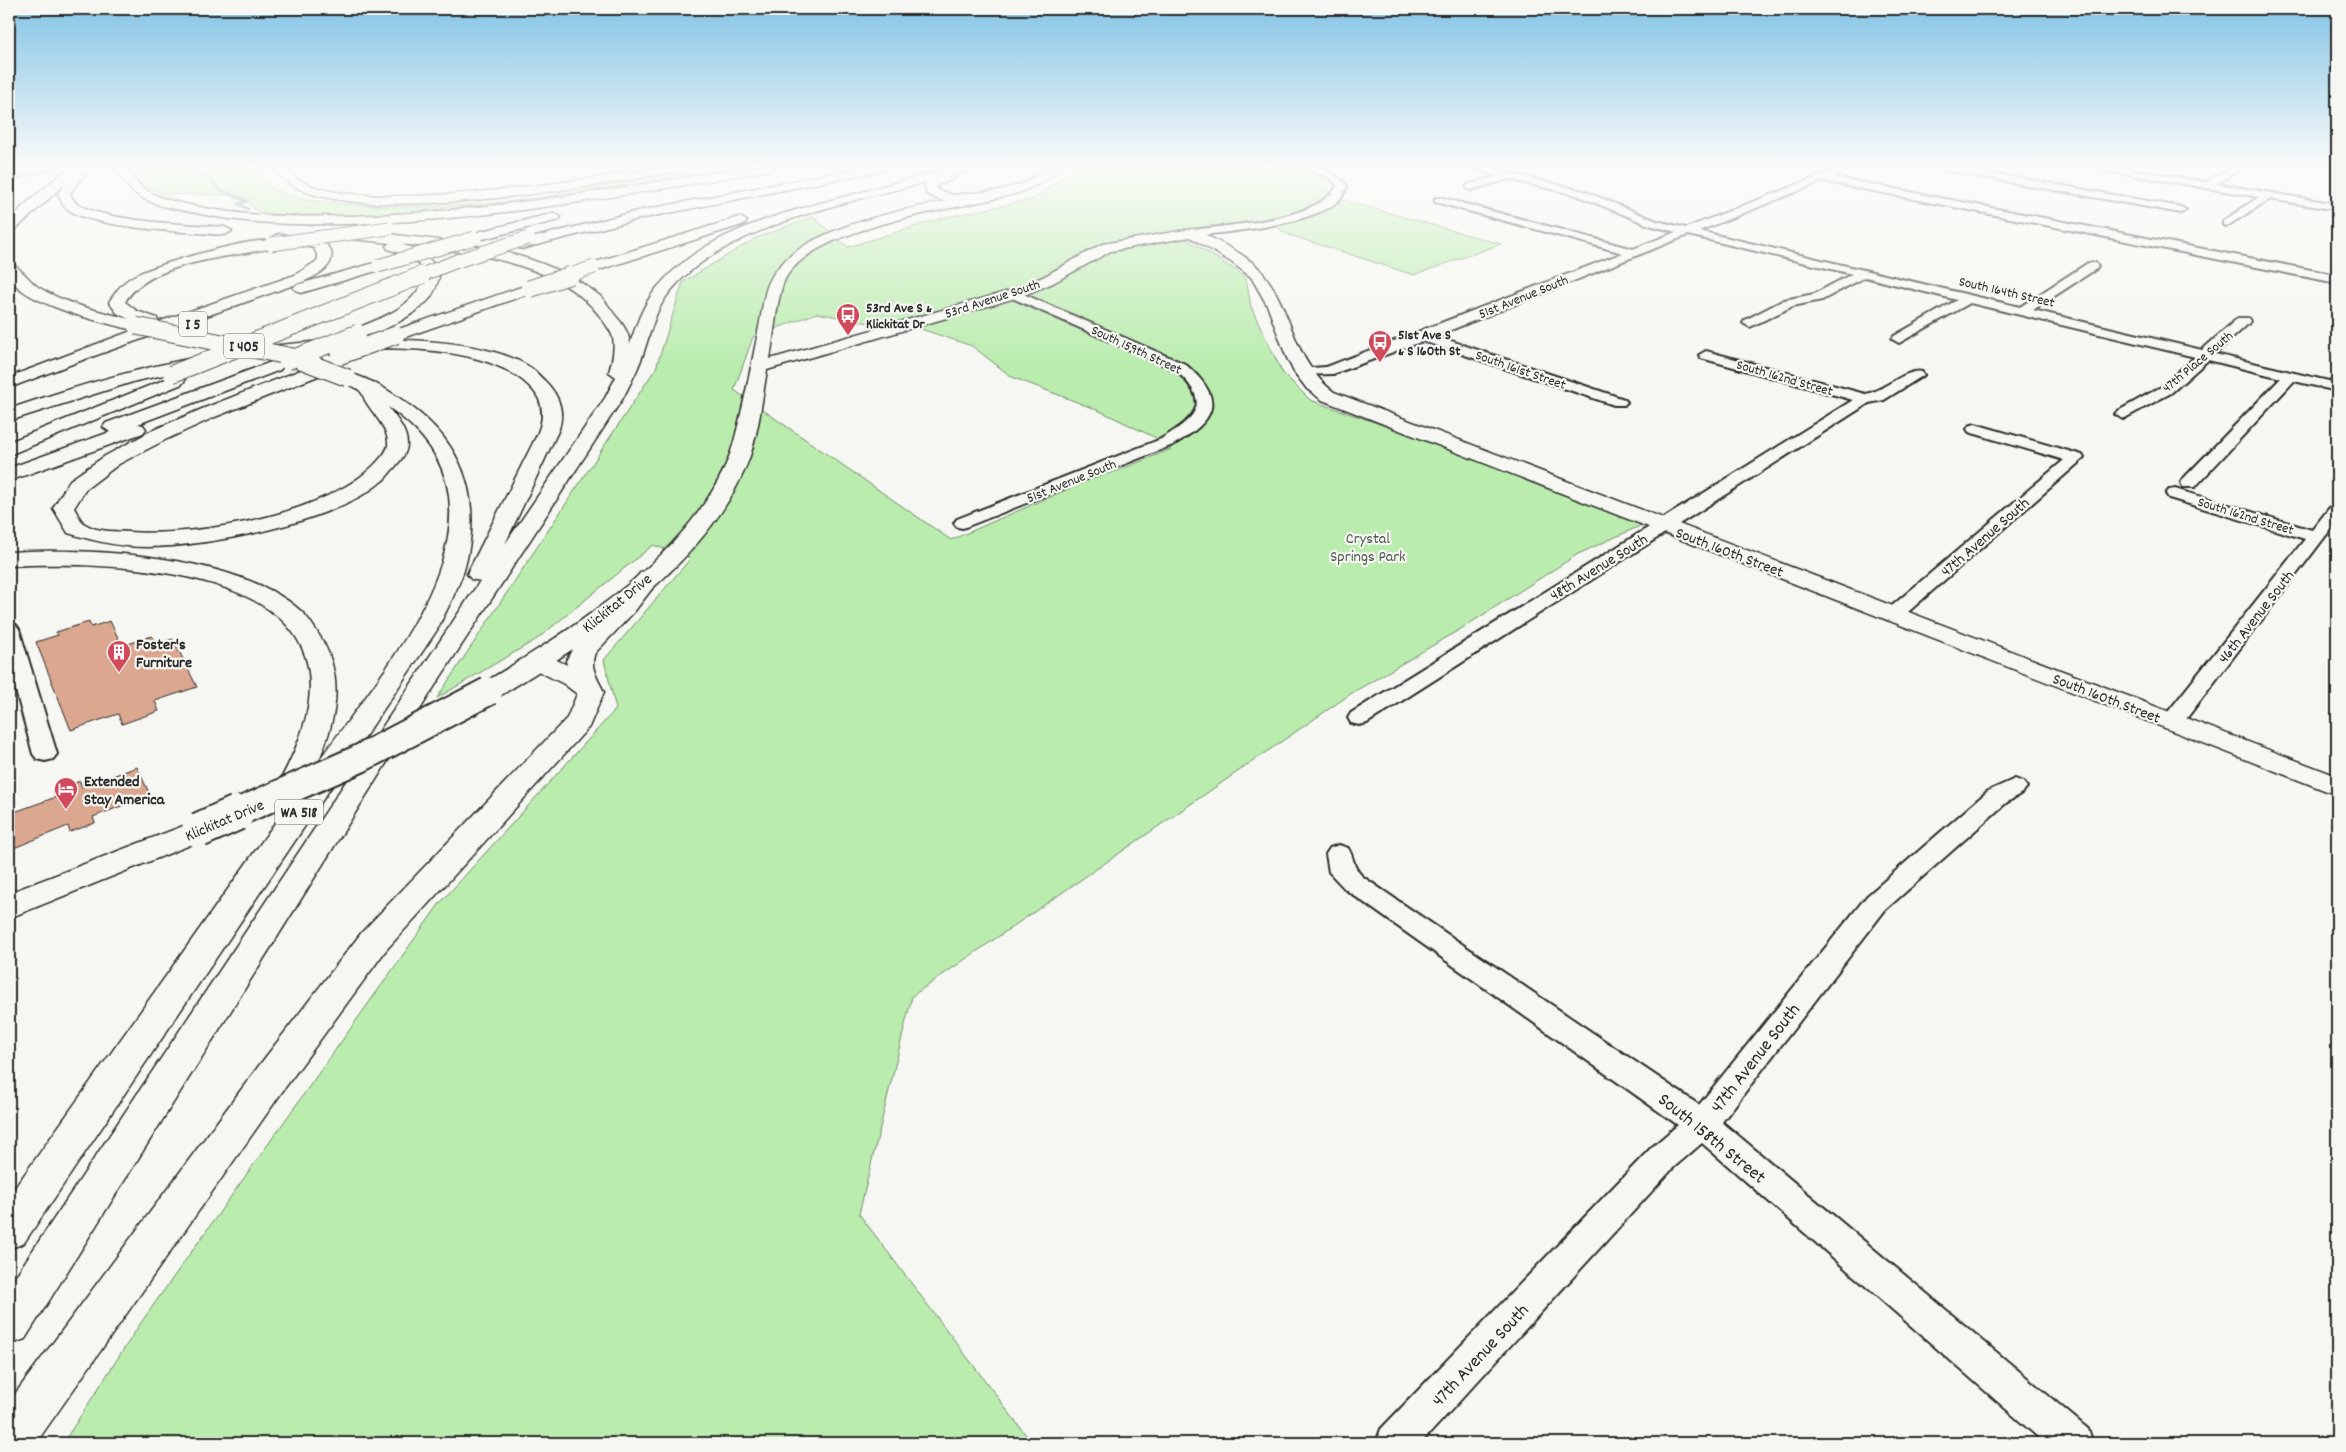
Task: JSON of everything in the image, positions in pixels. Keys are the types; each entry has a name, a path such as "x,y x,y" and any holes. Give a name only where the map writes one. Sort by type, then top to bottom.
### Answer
{"main road":[{"path":"9,383 74,357 294,280 318,268 326,257 323,249 310,242 261,234"},
{"path":"9,466 358,333 405,310 426,294 433,273 426,262 402,249 381,244 273,234"},
{"name":"WA 518","path":"9,1324 423,684 614,398 621,360 620,337 611,318 599,302 569,281 508,259 435,244 285,234"},
{"path":"143,323 136,316 119,307 117,302 122,291 140,279 169,267 218,253 347,234"},
{"name":"I 5","path":"9,389 230,311 488,234"},
{"path":"9,438 180,375 451,269 553,234"},
{"path":"525,242 559,234"},
{"path":"9,475 304,372 317,370 328,360 529,289 700,234"},
{"path":"614,398 631,362 651,308 664,291 686,268 712,250 745,234"},
{"name":"Klickitat Drive","path":"9,906 199,830 359,759 488,691 536,661 608,610 649,577 702,520 733,473 744,439 778,277 791,259 812,245 838,234"},
{"name":"53rd Avenue South","path":"759,367 1014,294 1048,280 1088,256 1107,248 1188,234"},
{"name":"South 160th Street","path":"1193,234 1255,272 1270,293 1295,359 1302,372 1310,384 1339,401 2337,786"},
{"name":"I 405","path":"9,267 23,284 72,308 293,357 359,382"},
{"path":"9,415 98,386 174,366 255,352 307,347 355,343 408,344 458,350 498,359 520,368 541,384 551,401 552,420 520,493 423,684"},
{"path":"304,372 154,437 98,466 80,479 62,499 60,510 66,523 84,533 109,539 137,542 168,541 244,529 316,507 371,479 387,465 398,444 397,436 359,382"},
{"path":"9,449 180,375"},
{"name":"WA 518","path":"9,1230 426,630 455,561 460,524 459,488 448,462 434,436 413,416 359,382"},
{"path":"9,559 73,557 135,561 177,567 230,582 271,600 298,620 315,647 322,678 321,716 305,765 290,791 265,833 9,1220"},
{"path":"9,1441 271,1078 374,941 579,721 591,692 581,672 579,661 582,651 625,607 649,577"},
{"path":"536,661 573,678 591,692"}],"street":[{"path":"1565,234 1633,252"},
{"name":"51st Avenue South","path":"1302,372 1328,371 1423,336 1683,234"},
{"name":"South 164th Street","path":"1695,234 2337,387"},
{"path":"2107,234 2337,279"},
{"path":"2023,311 2092,266"},
{"path":"1750,323 1789,303 1818,297 1862,274"},
{"name":"South 159th Street","path":"1014,294 1163,358 1194,377 1201,385 1205,396 1205,406 1196,421 1179,435"},
{"path":"1900,339 1968,298"},
{"name":"47th Place South","path":"2123,414 2166,390 2243,321"},
{"name":"South 161st Street","path":"1423,336 1619,402"},
{"name":"South 162nd Street","path":"1706,355 1864,399"},
{"name":"48th Avenue South","path":"1359,718 1864,399 1879,397 1917,375"},
{"path":"2189,483 2292,376"},
{"name":"47th Avenue South","path":"1893,615 2076,458 1975,429"},
{"name":"51st Avenue South","path":"963,523 1179,435"},
{"name":"South 162nd Street","path":"2175,494 2316,536"},
{"name":"46th Avenue South","path":"2172,722 2337,510"},
{"path":"9,629 45,754"},
{"name":"47th Avenue South","path":"1395,1443 1663,1157 1702,1124 1876,903 1997,797 2015,787"},
{"name":"South 158th Street","path":"1339,854 1342,872 1354,884 1702,1124 2074,1443"}],"green space":[{"name":"Crystal Springs Park","path":"768,234 833,234 848,247 891,234 1209,234 1185,238 1246,277 1251,307 1282,372 1310,400 1418,437 1642,525 1578,554 1464,627 1352,693 912,996 859,1214 1032,1443 63,1443 140,1324 440,903 616,709 604,660 691,558 653,545 537,639 437,698 656,368 683,282 756,238","holes":["817,313 879,325 897,321 972,346 1012,377 1100,411 1156,438 1171,449 1117,471 1091,479 951,540 734,390 753,337"]},
{"path":"1286,234 1464,234 1501,244 1414,275"}],"building":[{"name":"Foster's Furniture","path":"110,621 122,646 152,636 156,644 173,639 197,687 155,701 159,711 122,724 118,714 71,730 36,642 58,635 56,632 89,622 91,627"},
{"name":"Extended Stay America","path":"137,767 150,795 93,817 95,823 70,832 68,826 9,850 9,814 56,797 53,791 80,781 82,787"}],"place":[{"name":"53rd Ave S & Klickitat Dr","path":"848,336"},
{"name":"51st Ave S & S 160th St","path":"1380,363"},
{"name":"Foster's Furniture","path":"119,673"},
{"name":"Extended Stay America","path":"66,810"}]}
